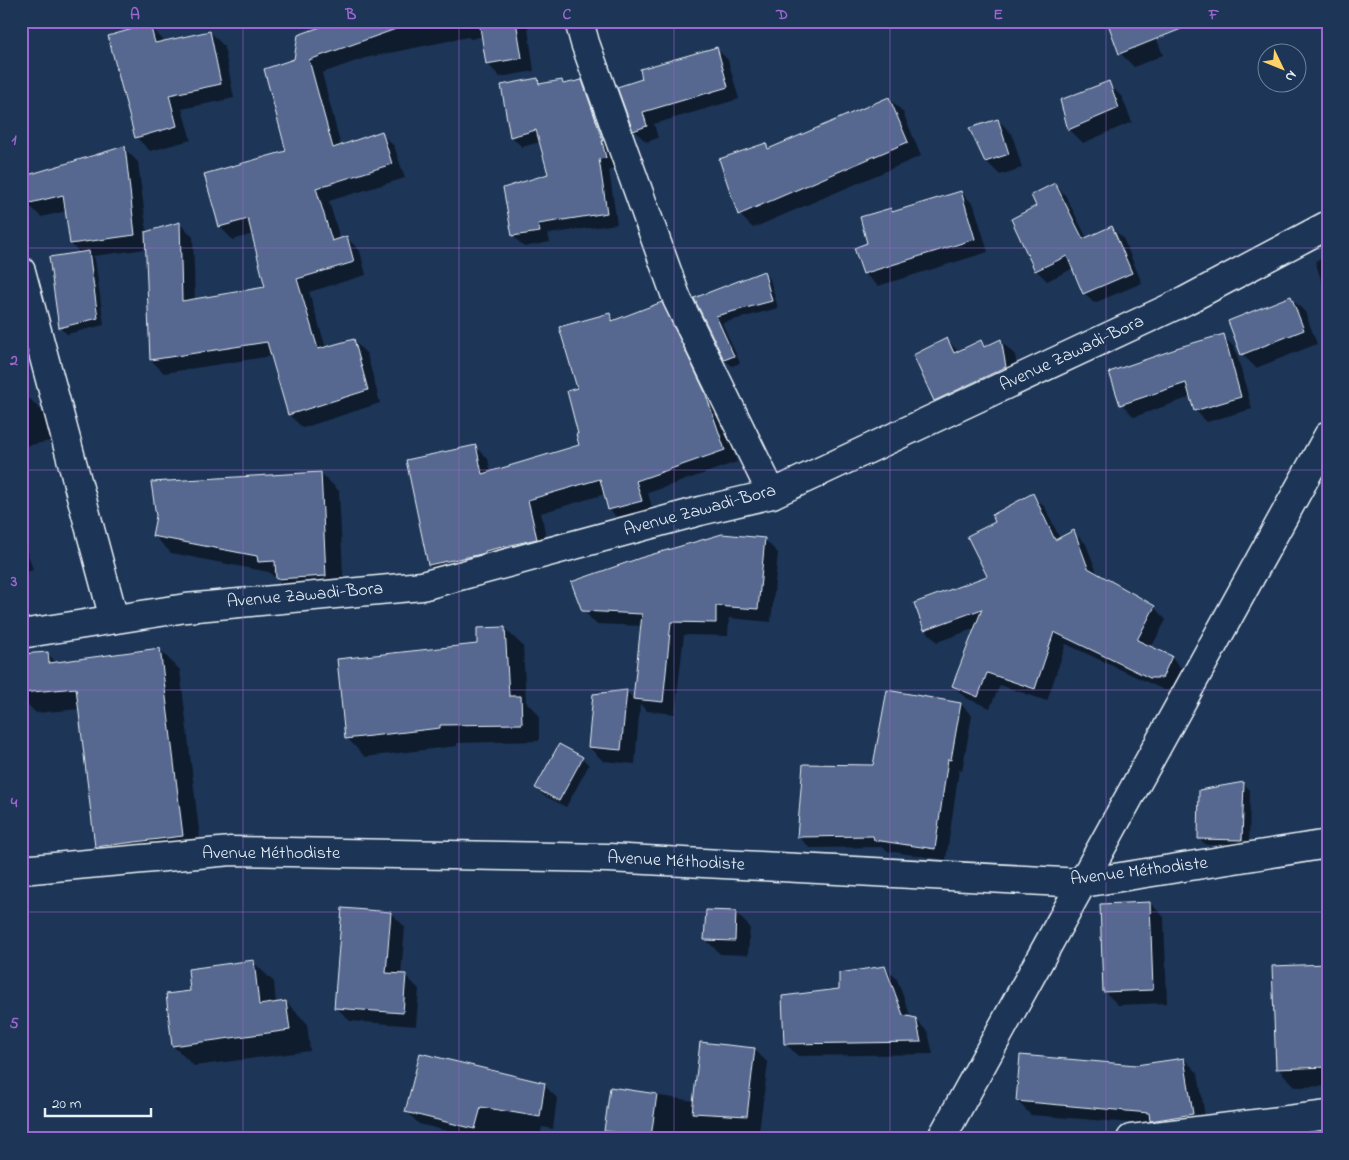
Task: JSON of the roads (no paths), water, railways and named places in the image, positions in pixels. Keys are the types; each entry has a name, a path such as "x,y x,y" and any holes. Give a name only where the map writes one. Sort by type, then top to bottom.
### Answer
{"street":[{"path":"579,21 585,44 677,298 772,494"},
{"name":"Avenue Zawadi-Bora","path":"21,634 186,608 422,586 700,511 772,494 1185,301 1328,225"},
{"path":"21,271 114,619"},
{"path":"942,1139 1328,436"},
{"name":"Avenue Méthodiste","path":"21,870 231,851 608,858 1083,883 1328,844"},
{"path":"1131,1139 1328,1115"}]}
